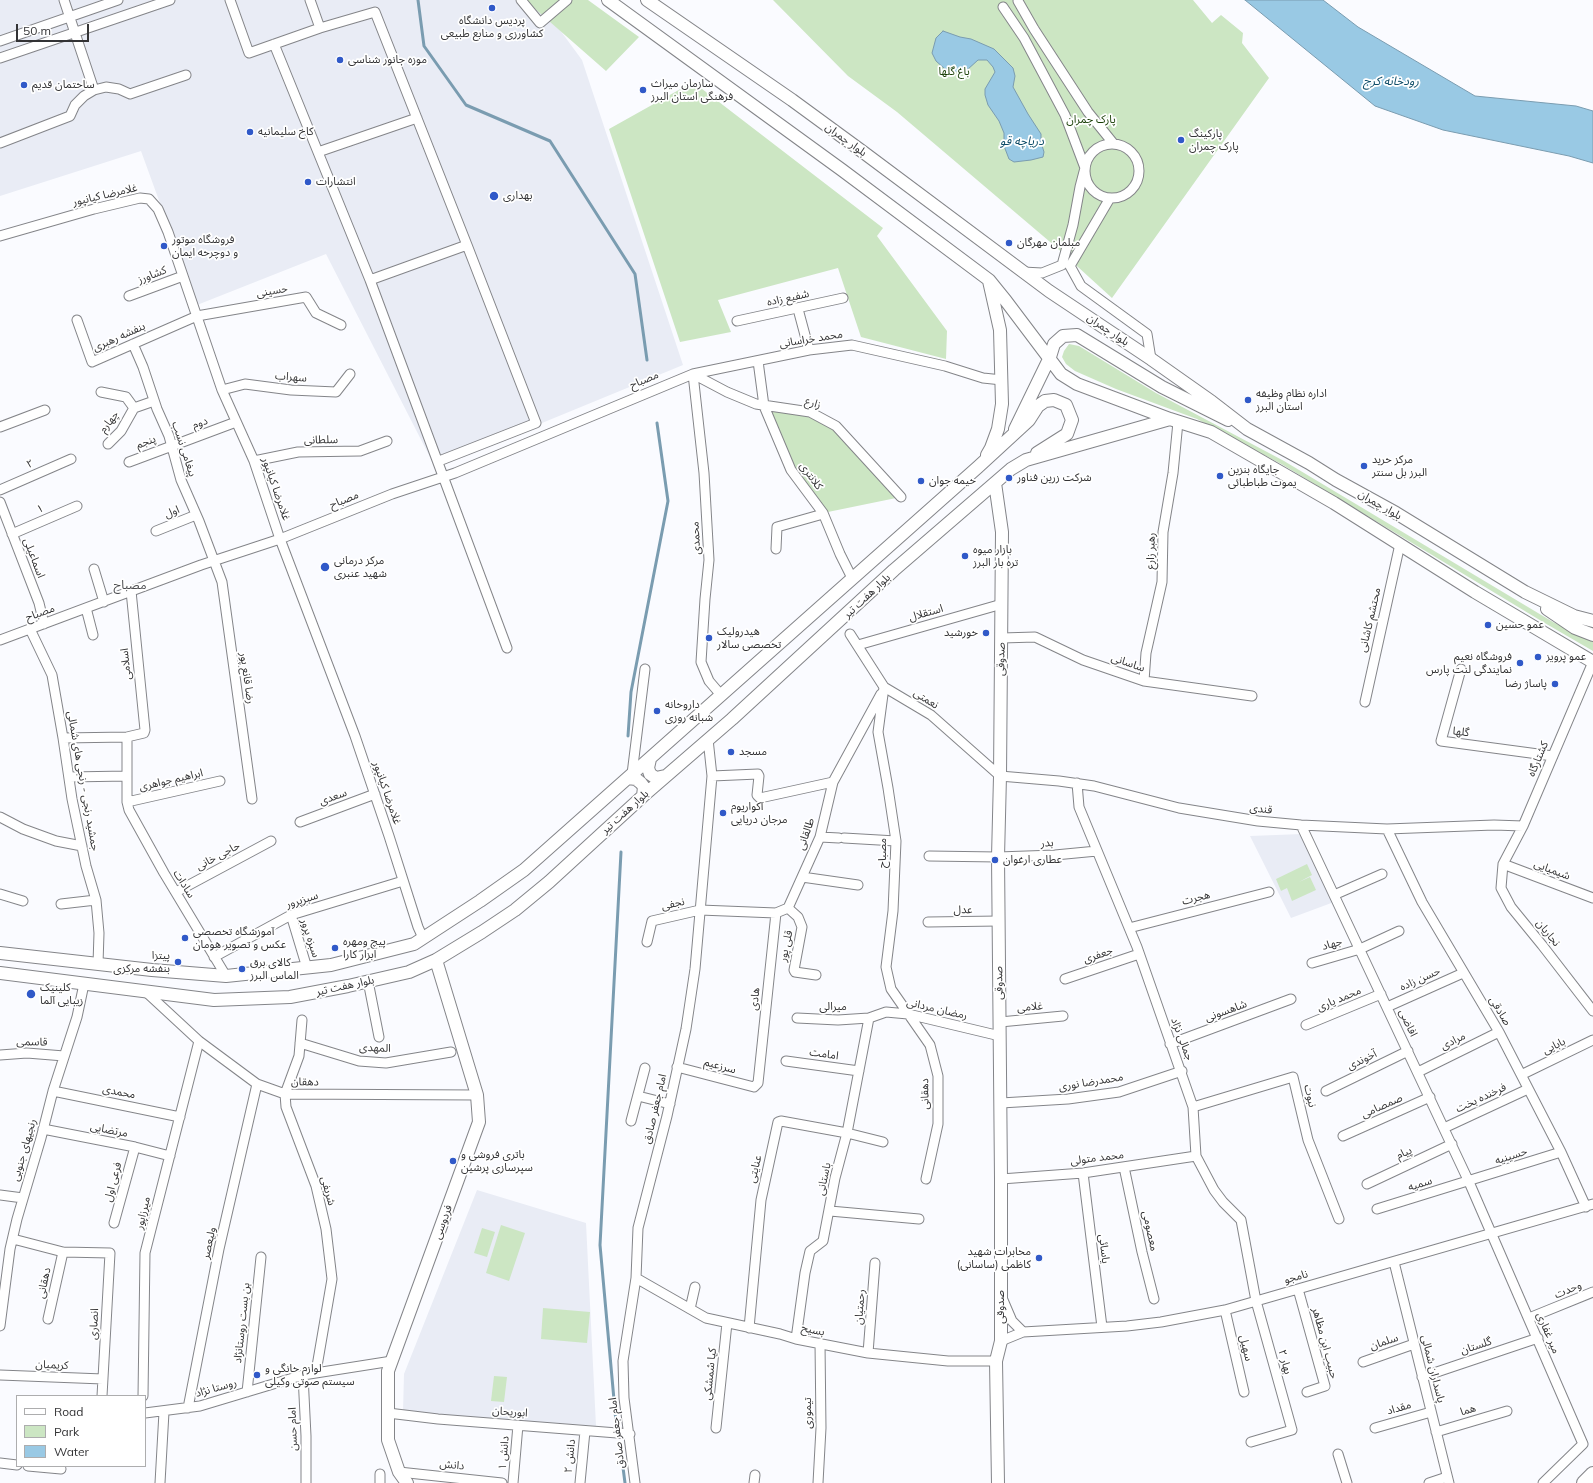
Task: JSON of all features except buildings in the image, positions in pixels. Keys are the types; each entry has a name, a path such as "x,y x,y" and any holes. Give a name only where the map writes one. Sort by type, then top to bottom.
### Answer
{"highway":[{"path":"1584,1483 1593,1473"}],"main road":[{"path":"608,0 842,170 989,280 1050,357"},
{"name":"بلوار چمران","path":"652,2 857,148 1049,291 1151,359 1247,429 1309,462 1336,480 1396,513 1525,592 1574,616 1593,621"},
{"name":"بلوار هفت تیر","path":"978,467 991,448 998,429 1002,404 1000,330 989,280"},
{"path":"1012,436 1050,357 1054,344 1063,336 1076,335 1162,387 1207,411 1247,429"},
{"name":"بلوار چمران","path":"1050,357 1061,374 1077,384 1174,421 1211,432 1316,492 1475,592 1593,662"},
{"name":"بلوار هفت تیر","path":"0,953 226,976 331,965 410,945 480,901 524,870 978,467 1029,420 1038,406 1045,401 1054,400 1066,405 1072,420 1067,434 1011,469 894,570 841,620 708,740 665,776 549,882 515,910 436,960 409,972 290,997 214,1000 0,974"},
{"name":"بلوار هفت تیر","path":"1026,460 1174,421"},
{"name":"صدوقی","path":"995,483 1002,532 1002,638 998,857 1001,1179 1001,1341 996,1360 998,1483"},
{"path":"1525,592 1575,628 1593,634"},
{"path":"650,759 648,768 650,774 656,778 665,776"},
{"path":"630,776 636,779 644,787 643,796"},
{"path":"17,976 10,969 9,964 20,956"},
{"name":"فردوسی","path":"407,1483 399,1472 388,1440 388,1371 479,1122 477,1095 436,960"}],"street":[{"path":"64,0 94,90"},
{"path":"0,41 118,0"},
{"path":"0,58 170,0"},
{"path":"230,0 249,53 320,28 375,12 536,423 439,461"},
{"path":"310,0 320,28"},
{"path":"521,0 540,23 567,0"},
{"path":"1018,1 1034,29 1088,112 1113,143"},
{"path":"1003,7 1024,38 1065,116 1085,168 1085,177 1094,191 1102,196 1110,198 1126,194 1138,181 1139,172 1135,156 1129,149 1122,145 1113,143 1098,147 1091,153 1087,160 1085,168 1080,187 1066,266 1081,286 1147,334 1151,359"},
{"path":"274,44 370,280 445,476 507,648"},
{"path":"0,143 70,116 75,105 84,96 94,90 113,88 130,94 186,75"},
{"path":"318,152 417,118"},
{"name":"غلامرضا کیانپور","path":"0,236 94,209 140,198 149,198 158,209 168,232 222,390 254,462 280,538 355,736 418,927 423,938"},
{"path":"1023,272 1042,273 1066,266 1110,198"},
{"path":"370,280 467,245"},
{"name":"کشاورز","path":"129,296 183,276"},
{"name":"حسینی","path":"197,316 306,297 316,313 341,325"},
{"name":"شفیع زاده","path":"736,321 798,309 843,298"},
{"path":"798,309 809,350"},
{"name":"بنفشه رهبری","path":"77,320 92,362 197,316"},
{"name":"پیغامی نسب","path":"133,344 172,445 181,480 214,560"},
{"name":"محمد خراسانی","path":"692,374 809,350 852,345 945,366 983,378 1002,380"},
{"name":"کلانتری","path":"758,361 764,406 790,470 823,514 852,578"},
{"name":"سهراب","path":"222,390 245,384 291,390 336,392 350,374"},
{"name":"زارع","path":"692,374 727,392 756,404 810,412 836,426 901,497"},
{"name":"مصباح","path":"0,640 214,560 280,538 392,494 445,476 692,374"},
{"name":"محمدی","path":"692,374 704,473 709,560 701,662 708,681 722,695"},
{"name":"چهارم","path":"101,392 126,397 134,408 121,431 108,444"},
{"path":"134,408 154,401"},
{"path":"0,427 45,410"},
{"name":"رهبر زارع","path":"1144,681 1146,654 1162,582 1163,532 1173,473 1174,421"},
{"name":"دوم","path":"172,445 236,422"},
{"name":"سلطانی","path":"254,462 298,452 360,451 388,441"},
{"name":"پنجم","path":"129,462 172,445"},
{"name":"۲","path":"0,490 71,459"},
{"name":"اسماعیلی","path":"0,502 38,603 44,624"},
{"name":"۱","path":"12,534 78,506"},
{"path":"776,549 776,527 823,514"},
{"name":"اول","path":"156,532 196,515"},
{"name":"محتشم کاشانی","path":"1365,702 1400,544"},
{"name":"رضا قانع پور","path":"214,560 222,582 252,800"},
{"path":"94,569 104,602"},
{"name":"اسلامی","path":"127,737 144,733 145,730 131,591"},
{"name":"استقلال","path":"858,645 1002,604"},
{"path":"86,608 93,635"},
{"name":"جمشید رنجی - رنجی های شمالی","path":"30,629 52,675 72,799 96,900 99,933 98,964"},
{"name":"نعمتی","path":"850,634 884,687 931,715 1000,776"},
{"name":"ساسانی","path":"1002,638 1034,637 1083,660 1144,681 1252,696"},
{"name":"کشتارگاه","path":"1503,864 1523,826 1593,662"},
{"path":"630,776 645,669"},
{"name":"گلها","path":"1461,669 1440,741 1553,756"},
{"name":"مصباح","path":"884,687 878,732 896,841 893,911 886,968 892,989 908,1014"},
{"name":"طالقانی","path":"788,908 820,837 833,782 884,687"},
{"path":"63,738 127,737 127,802"},
{"name":"امام جعفر صادق","path":"635,1483 630,1434 624,1398 623,1361 636,1278 638,1228 670,1104 686,1029 695,969 712,776 708,740"},
{"path":"712,776 758,774 757,795 760,798 833,782"},
{"path":"69,777 127,776"},
{"name":"قندی","path":"1000,776 1077,783 1179,808 1258,821 1301,825 1387,829 1494,825 1523,826"},
{"name":"ابراهیم جواهری","path":"127,802 220,781"},
{"name":"جمالی نژاد","path":"1077,783 1079,807 1129,928 1170,1044 1182,1071 1193,1107 1196,1156 1222,1202 1242,1220 1256,1301"},
{"name":"سعدی","path":"300,822 375,794"},
{"name":"سادات","path":"127,802 133,817 226,976"},
{"path":"0,817 23,829 50,839 82,846"},
{"name":"افاضی","path":"1301,825 1452,1144 1491,1232"},
{"name":"صادقی","path":"1387,829 1422,902 1499,1032 1589,1206"},
{"path":"820,837 896,841"},
{"name":"حاجی خانی","path":"176,892 271,841"},
{"name":"بدر","path":"998,857 1055,855 1097,851"},
{"path":"929,856 998,857"},
{"name":"شیمیایی","path":"1503,864 1593,898"},
{"name":"نجاریان","path":"1503,864 1502,888 1511,907 1593,1011"},
{"path":"1334,895 1382,874"},
{"path":"802,877 858,885"},
{"name":"سبزپرور","path":"214,957 290,916 403,881"},
{"name":"هجرت","path":"1129,928 1269,892"},
{"path":"0,894 23,901"},
{"path":"62,904 96,900"},
{"path":"700,910 776,914 788,908"},
{"name":"قلی پور","path":"788,908 798,917 802,927 794,970 795,972 816,975"},
{"name":"نجفی","path":"647,942 652,921 700,910"},
{"name":"هادی","path":"756,1086 758,1083 776,914"},
{"name":"سبزه پرور","path":"290,916 307,968"},
{"name":"عدل","path":"928,922 999,921"},
{"name":"جهاد","path":"1312,963 1360,949 1399,931"},
{"name":"جعفری","path":"1065,979 1139,954"},
{"name":"حسن زاده","path":"1387,1007 1463,973"},
{"path":"368,981 379,1037"},
{"name":"رنجیهای جنوبی","path":"0,1326 12,1239 44,1129 53,1091 77,1017 84,984"},
{"name":"دهقان","path":"145,991 199,1041 257,1084 285,1094 477,1095"},
{"name":"محمد یاری","path":"1306,1025 1381,994"},
{"name":"شاهسونی","path":"1170,1044 1291,999"},
{"name":"رمضان مردانی","path":"869,1018 886,1012 908,1014 1000,1036"},
{"name":"دهقانی","path":"908,1014 930,1046 938,1076 938,1124 926,1179"},
{"name":"غلامی","path":"1000,1022 1063,1016"},
{"name":"میرالی","path":"797,1018 838,1020 869,1018"},
{"name":"باستانی","path":"796,1339 805,1273 810,1251 824,1242 835,1178 847,1133 869,1018"},
{"path":"285,1094 299,1056 302,1020"},
{"name":"مرادی","path":"1418,1072 1499,1032"},
{"name":"بابایی","path":"1525,1073 1593,1040"},
{"name":"میرزاپور","path":"143,1395 145,1253 199,1041"},
{"name":"المهدی","path":"300,1043 359,1061 386,1063 451,1052"},
{"name":"آخوندی","path":"1326,1091 1408,1052"},
{"name":"قاسمی","path":"0,1055 27,1053 64,1056"},
{"name":"امامت","path":"786,1061 859,1071"},
{"name":"سرزعیم","path":"677,1067 754,1087 756,1086"},
{"path":"631,1122 645,1068"},
{"name":"محمدرضا نوری","path":"1000,1103 1068,1099 1119,1092 1182,1071"},
{"name":"نبوت","path":"1193,1107 1293,1076 1308,1140 1339,1219"},
{"name":"ولیعصر","path":"188,1408 219,1249 257,1084"},
{"name":"فرخنده بخت","path":"1444,1128 1528,1089"},
{"name":"محمدی","path":"53,1091 180,1117"},
{"name":"شریفی","path":"285,1094 286,1107 316,1186 326,1229 332,1278 316,1372"},
{"path":"638,1096 670,1104"},
{"name":"صمصامی","path":"1343,1136 1430,1098"},
{"name":"عنایتی","path":"749,1328 761,1200 777,1125 781,1121 847,1133 883,1142"},
{"name":"مرتضایی","path":"44,1129 135,1147 170,1156"},
{"name":"پیام","path":"1367,1184 1452,1144"},
{"name":"فرعی اول","path":"114,1223 135,1147"},
{"name":"حسینیه","path":"1469,1182 1561,1152"},
{"name":"محمد متولی","path":"1001,1179 1083,1173 1196,1156"},
{"name":"معصومی","path":"1124,1167 1142,1252 1154,1299"},
{"name":"یاسائی","path":"1083,1173 1102,1328"},
{"name":"سمیه","path":"1377,1209 1469,1182"},
{"path":"0,1195 23,1198"},
{"name":"نامجو","path":"1001,1341 1023,1332 1102,1328 1161,1322 1225,1310 1394,1262 1491,1232 1589,1206"},
{"path":"830,1210 920,1219"},
{"name":"میر غفاری","path":"1491,1232 1583,1444 1543,1483"},
{"path":"12,1239 63,1252"},
{"name":"دهقانی","path":"48,1319 63,1252"},
{"name":"انصاری","path":"63,1252 110,1253 102,1395"},
{"name":"بن بست روستانژاد","path":"247,1392 261,1257"},
{"name":"پاسداران شمالی","path":"1394,1262 1448,1480"},
{"name":"رحمتیان","path":"868,1353 876,1263"},
{"name":"بسیح","path":"636,1278 706,1318 780,1334 796,1339 868,1353 948,1361 996,1360"},
{"path":"690,1309 695,1287"},
{"name":"حبیب ابن مظاهر","path":"1298,1289 1325,1386 1306,1392"},
{"name":"وحدت","path":"1529,1318 1593,1292"},
{"path":"1001,1294 1012,1321 1023,1332"},
{"name":"بهار ۲","path":"1251,1442 1292,1430 1256,1301"},
{"name":"سهیل","path":"1225,1310 1244,1392"},
{"name":"کیا شمشکی","path":"716,1428 727,1322"},
{"name":"گلستان","path":"1422,1377 1538,1338"},
{"name":"تیموری","path":"818,1483 821,1428 820,1343"},
{"name":"سلمان","path":"1363,1362 1414,1344"},
{"name":"روستا نژاد","path":"146,1413 164,1412 200,1406 316,1372 392,1361"},
{"name":"کریمیان","path":"0,1375 103,1379"},
{"name":"امام حسن","path":"303,1375 306,1436 306,1483"},
{"name":"هما","path":"1436,1432 1507,1411"},
{"path":"160,1483 164,1412"},
{"name":"مقداد","path":"1375,1428 1431,1412"},
{"name":"ابوریحان","path":"388,1413 438,1419 630,1434"},
{"name":"دانش ۱","path":"513,1483 518,1425"},
{"name":"دانش ۲","path":"580,1483 585,1431"},
{"path":"1338,1454 1348,1483"},
{"path":"0,1463 16,1465"},
{"path":"39,1467 61,1469"},
{"name":"دانش","path":"399,1472 502,1483"},
{"path":"1428,1483 1448,1480"}],"shaded area":[{"path":"0,0 572,0 557,26 582,60 683,365 435,467 326,254 197,305 141,151 0,196"},
{"path":"1302,834 1334,902 1291,918 1250,836"},
{"path":"477,1190 586,1223 596,1426 403,1412 404,1374"}],"green space":[{"path":"525,0 588,0 639,37 606,71"},
{"name":"پارک چمران","path":"773,0 1193,0 1212,23 1221,15 1243,33 1242,43 1269,78 1112,298 1056,247 897,112 848,76"},
{"path":"693,82 883,228 877,236 947,331 946,359 861,337 838,268 718,300 731,332 680,342 609,129"},
{"path":"1069,344 1079,346 1156,393 1284,461 1553,622 1593,641 1593,651 1283,465 1197,419 1116,389 1075,371 1066,364 1062,357"},
{"path":"764,406 810,412 836,426 901,497 823,513 791,470"},
{"path":"1307,864 1312,875 1299,882 1310,877 1316,890 1292,901 1287,888 1281,891 1276,879"},
{"path":"501,1225 525,1233 509,1281 486,1273"},
{"path":"482,1228 495,1232 487,1257 474,1253"},
{"path":"543,1308 590,1312 587,1343 541,1339"},
{"path":"494,1376 507,1377 504,1402 491,1401"}],"water":[{"name":"رودخانه کرج","path":"1245,0 1323,0 1358,27 1475,96 1576,106 1593,111 1593,163 1569,156 1443,130 1375,106"},
{"name":"دریاچه قو","path":"943,31 971,39 994,49 1013,68 1015,76 1013,87 1041,134 1041,142 1044,152 1043,157 1014,162 1009,159 1004,146 1004,133 999,121 988,105 985,95 985,89 995,72 993,67 987,60 978,60 967,70 954,72 945,69 936,61 932,53 936,38"}],"waterway":[{"path":"418,0 424,46 466,105 550,141 635,274 647,360"},
{"path":"628,736 631,692 668,501 657,423"},
{"path":"616,1422 600,1245 621,852"},
{"path":"621,1452 625,1483"}],"place":[{"name":"پردیس دانشگاه کشاورزی و منابع طبیعی","path":"492,8"},
{"name":"موزه جانور شناسی","path":"340,60"},
{"name":"ساختمان قدیم","path":"24,85"},
{"name":"سازمان میراث فرهنگی استان البرز","path":"643,90"},
{"name":"کاخ سلیمانیه","path":"250,132"},
{"name":"پارکینگ پارک چمران","path":"1181,140"},
{"name":"انتشارات","path":"308,182"},
{"name":"بهداری","path":"494,196"},
{"name":"مبلمان مهرگان","path":"1009,243"},
{"name":"فروشگاه موتور و دوچرخه ایمان","path":"164,246"},
{"name":"اداره نظام وظیفه استان البرز","path":"1248,400"},
{"name":"مرکز خرید البرز بل سنتر","path":"1364,466"},
{"name":"جایگاه بنزین یموت طباطبائی","path":"1220,476"},
{"name":"شرکت زرین فناور","path":"1009,478"},
{"name":"خیمه جوان","path":"921,481"},
{"name":"بازار میوه تره بار البرز","path":"965,556"},
{"name":"مرکز درمانی شهید عنبری","path":"325,567"},
{"name":"عمو حسین","path":"1488,625"},
{"name":"خورشید","path":"986,633"},
{"name":"هیدرولیک تخصصی سالار","path":"709,638"},
{"name":"عمو پرویز","path":"1538,657"},
{"name":"فروشگاه نعیم نمایندگی لنت پارس","path":"1520,663"},
{"name":"پاساژ رضا","path":"1555,684"},
{"name":"داروخانه شبانه روزی","path":"657,711"},
{"name":"مسجد","path":"731,752"},
{"name":"آکواریوم مرجان دریایی","path":"723,813"},
{"name":"عطاری ارغوان","path":"995,860"},
{"name":"آموزشگاه تخصصی عکس و تصویر هومان","path":"185,938"},
{"name":"پیچ ومهره ابزار کارا","path":"335,948"},
{"name":"پیتزا بنفشه مرکزی","path":"178,962"},
{"name":"کالای برق الماس البرز","path":"242,969"},
{"name":"کلینیک زیبایی آلما","path":"31,994"},
{"name":"باتری فروشی و سپرسازی پرشین","path":"453,1161"},
{"name":"مخابرات شهید کاظمی (ساسانی)","path":"1039,1258"},
{"name":"لوازم خانگی و سیستم صوتی وکیلی","path":"257,1375"}],"district":[{"name":"مصباح","path":"130,585"}],"park label":[{"name":"باغ گلها","path":"954,72"}]}
